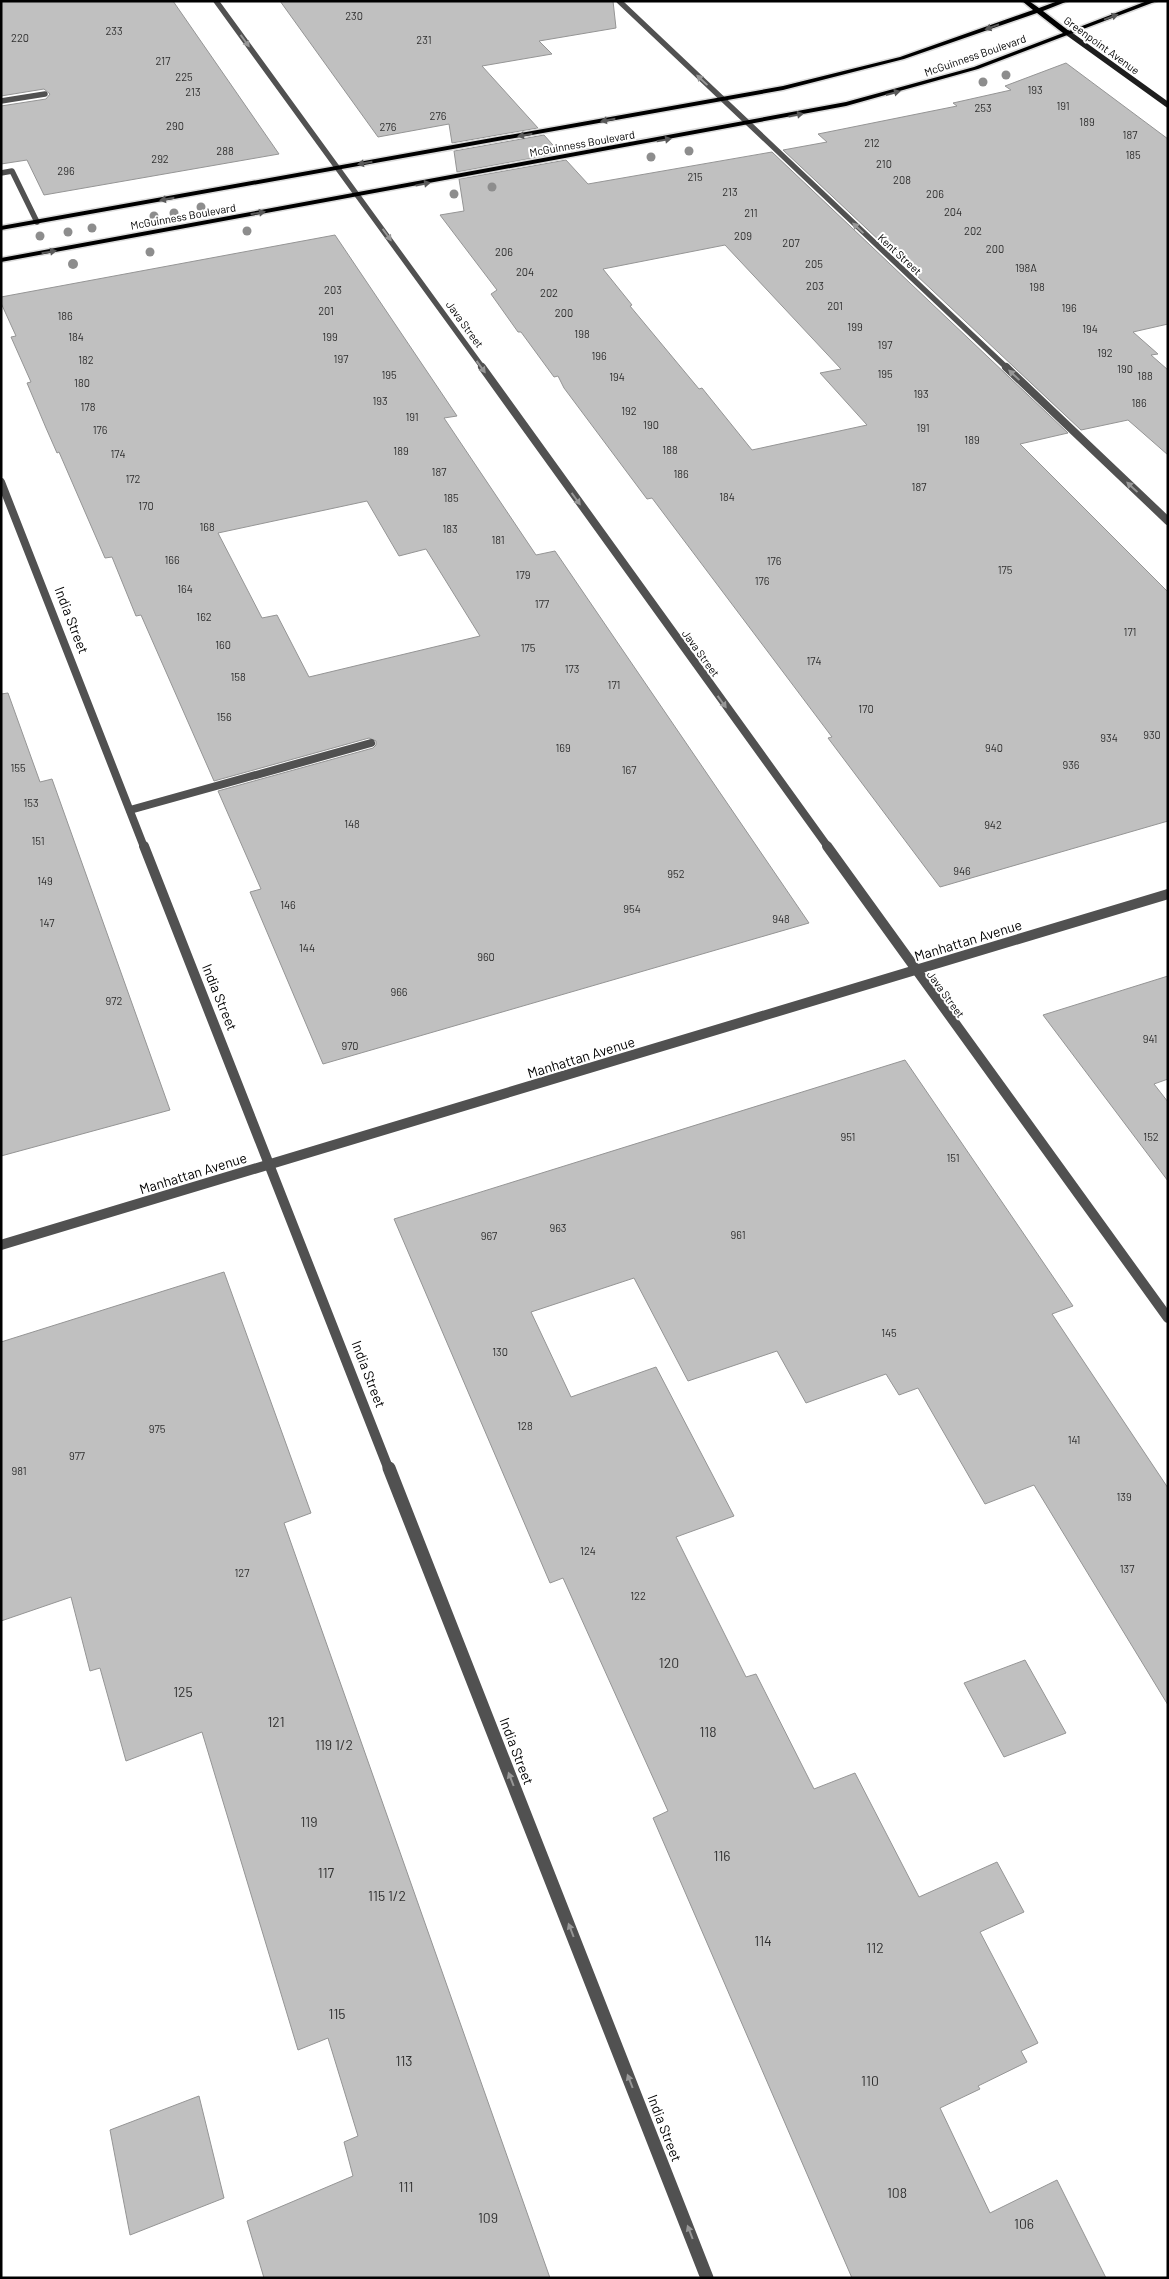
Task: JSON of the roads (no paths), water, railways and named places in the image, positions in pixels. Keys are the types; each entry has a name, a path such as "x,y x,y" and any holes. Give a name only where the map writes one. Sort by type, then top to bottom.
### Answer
{"main road":[{"name":"Greenpoint Avenue","path":"1025,1 1168,105"},
{"name":"McGuinness Boulevard","path":"1,228 783,88 872,67 1065,1"},
{"name":"McGuinness Boulevard","path":"1,260 748,124 846,104 938,80 1154,1"}],"street":[{"name":"Java Street","path":"216,1 915,971 1168,1318"},
{"name":"Kent Street","path":"619,1 1168,521"},
{"path":"1,101 45,94"},
{"path":"1,173 12,171 37,222"},
{"name":"India Street","path":"1,482 707,2278"},
{"path":"130,810 371,744"},
{"name":"Manhattan Avenue","path":"1,1246 1168,894"}]}
